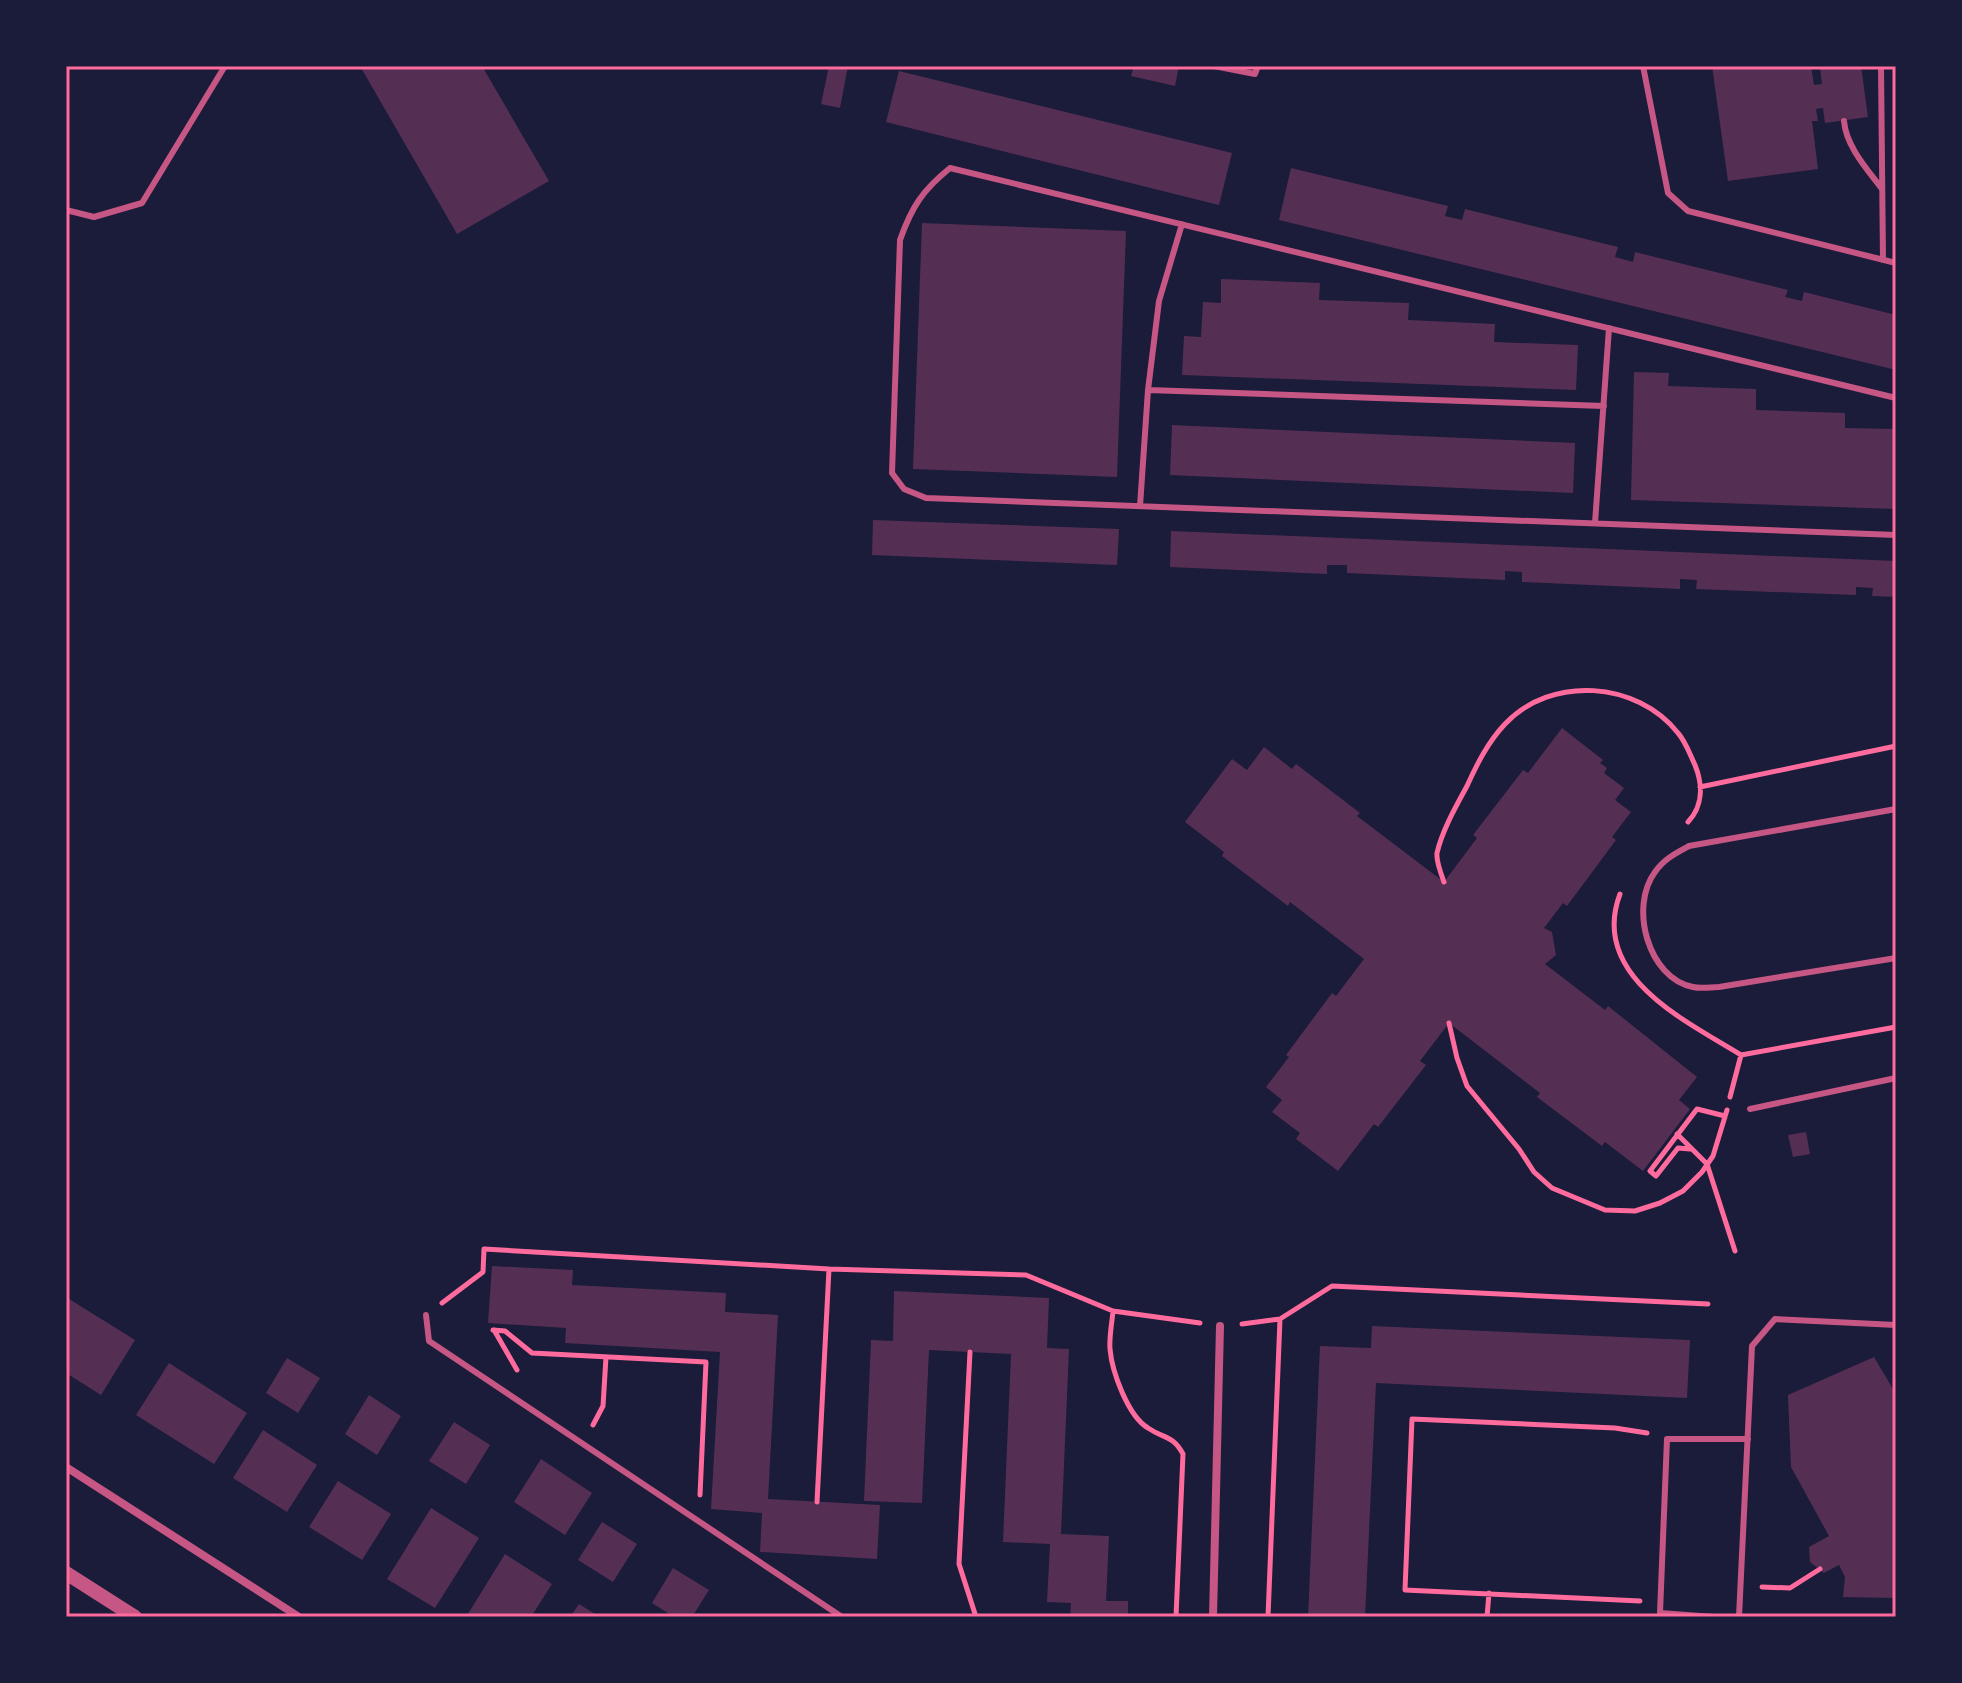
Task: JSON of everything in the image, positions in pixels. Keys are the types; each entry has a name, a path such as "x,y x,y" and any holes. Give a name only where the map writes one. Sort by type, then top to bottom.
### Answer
{"street":[{"path":"1213,1617 1220,1326"},
{"path":"66,1467 299,1617"},
{"path":"66,1573 135,1617"}],"lane":[{"path":"66,210 94,217 142,203 225,66"},
{"path":"1214,66 1255,74 1258,66"},
{"path":"1643,66 1668,193 1688,211 1896,263"},
{"path":"1881,66 1883,260"},
{"path":"1844,121 1845,131 1860,160 1882,189"},
{"path":"1896,398 950,168 927,187 909,214 900,240 892,473 904,489 926,498 1896,535"},
{"path":"1140,506 1148,390 1159,301 1182,224"},
{"path":"1595,523 1609,328"},
{"path":"1148,390 1604,406"},
{"path":"1896,809 1689,846 1670,856 1653,874 1644,897 1643,916 1647,940 1658,963 1672,979 1693,987 1719,987 1896,958"},
{"path":"1750,1109 1896,1078"},
{"path":"426,1315 429,1341 842,1617"},
{"path":"1739,1617 1752,1346 1775,1319 1896,1325"},
{"path":"1714,1617 1660,1613 1667,1439 1748,1439"}],"path":[{"path":"1444,882 1436,855 1483,753 1505,723 1526,705 1549,695 1579,690 1608,691 1637,701 1678,733 1689,752 1700,787 1697,809 1690,821 1678,828"},
{"path":"1700,787 1896,746"},
{"path":"1623,887 1617,901 1615,933 1625,966 1643,991 1741,1055 1896,1027"},
{"path":"1449,1023 1467,1086 1534,1172 1552,1188 1605,1210 1635,1211 1660,1203 1683,1191 1707,1164 1713,1156 1741,1055"},
{"path":"1725,1116 1697,1109 1650,1171 1656,1176 1678,1148 1690,1149 1707,1164 1735,1251"},
{"path":"1677,1134 1689,1142 1690,1149"},
{"path":"426,1315 483,1272 484,1249 829,1269 1026,1275 1113,1311 1220,1326 1280,1319 1332,1286 1708,1304"},
{"path":"817,1502 829,1269"},
{"path":"1113,1311 1110,1350 1118,1381 1131,1411 1147,1428 1177,1443 1183,1454 1176,1617"},
{"path":"1268,1617 1280,1319"},
{"path":"493,1330 505,1331 532,1353 706,1362 701,1493"},
{"path":"970,1352 959,1564 976,1617"},
{"path":"603,1406 606,1357"},
{"path":"1610,1598 1405,1590 1412,1419 1615,1428 1641,1431 1667,1439"},
{"path":"1790,1588 1820,1569"},
{"path":"1487,1617 1489,1593"}],"building":[{"path":"360,66 482,66 549,181 457,234"},
{"path":"829,66 848,66 840,108 821,104"},
{"path":"1134,66 1179,66 1175,86 1131,76"},
{"path":"1712,66 1811,66 1814,85 1822,84 1820,68 1861,66 1868,117 1825,123 1823,108 1816,109 1818,121 1812,121 1818,169 1728,181"},
{"path":"899,71 1232,153 1219,205 886,122"},
{"path":"1291,168 1448,206 1445,216 1462,220 1465,209 1618,247 1615,257 1633,262 1635,252 1788,290 1785,297 1802,301 1804,292 1896,315 1896,370 1279,220"},
{"path":"922,223 1126,231 1117,477 913,469"},
{"path":"1221,279 1320,283 1319,300 1409,303 1408,320 1495,324 1494,342 1578,345 1576,390 1182,375 1184,336 1201,337 1203,302 1221,303"},
{"path":"1634,372 1669,373 1668,386 1756,389 1756,410 1845,413 1845,428 1896,429 1896,509 1631,500"},
{"path":"1172,425 1575,443 1573,493 1170,475"},
{"path":"873,520 1119,529 1117,565 872,555"},
{"path":"1171,531 1896,561 1896,597 1872,596 1873,588 1856,587 1856,595 1696,589 1697,580 1680,579 1680,589 1522,582 1522,572 1505,571 1505,580 1347,573 1347,565 1327,565 1327,574 1170,567"},
{"path":"1562,728 1603,760 1600,763 1607,768 1604,773 1624,788 1615,800 1631,812 1612,837 1616,840 1567,906 1563,903 1544,928 1552,932 1556,955 1545,964 1605,1010 1608,1006 1697,1077 1679,1100 1690,1109 1643,1171 1605,1142 1602,1146 1537,1097 1540,1093 1449,1023 1420,1061 1426,1065 1378,1127 1374,1124 1338,1171 1296,1139 1300,1133 1272,1112 1282,1100 1266,1087 1332,993 1336,996 1364,959 1290,902 1288,906 1222,856 1224,852 1185,822 1232,759 1247,770 1264,747 1292,769 1296,764 1360,813 1357,816 1444,882 1477,838 1473,835 1523,770 1528,773"},
{"path":"1806,1132 1810,1154 1793,1157 1788,1135"},
{"path":"492,1266 573,1270 572,1285 726,1293 725,1312 778,1315 768,1499 880,1505 877,1559 760,1552 762,1513 711,1509 720,1352 565,1343 566,1328 488,1323"},
{"path":"894,1291 1049,1298 1047,1348 1069,1349 1061,1534 1109,1536 1106,1601 1128,1601 1128,1617 1070,1617 1071,1603 1047,1602 1050,1544 1003,1542 1011,1354 929,1350 922,1503 864,1501 871,1340 893,1341"},
{"path":"66,1297 135,1340 101,1395 66,1373"},
{"path":"1372,1326 1690,1340 1687,1398 1376,1383 1365,1617 1308,1617 1320,1346 1371,1348"},
{"path":"1874,1357 1896,1394 1896,1425 1892,1427 1896,1434 1896,1598 1843,1597 1845,1577 1839,1565 1824,1573 1810,1562 1809,1547 1829,1536 1791,1467 1788,1395"},
{"path":"287,1358 320,1378 298,1413 266,1393"},
{"path":"169,1363 247,1413 214,1464 136,1415"},
{"path":"369,1395 401,1416 377,1455 345,1434"},
{"path":"454,1422 490,1445 466,1484 429,1461"},
{"path":"263,1430 317,1465 287,1512 233,1478"},
{"path":"541,1459 592,1493 565,1535 514,1502"},
{"path":"338,1481 391,1514 362,1560 309,1527"},
{"path":"431,1508 479,1538 435,1608 387,1579"},
{"path":"602,1522 637,1544 613,1582 578,1560"},
{"path":"505,1554 552,1584 531,1617 466,1617"},
{"path":"673,1568 709,1590 692,1617 674,1617 652,1603"},
{"path":"579,1604 600,1617 570,1617"}]}
